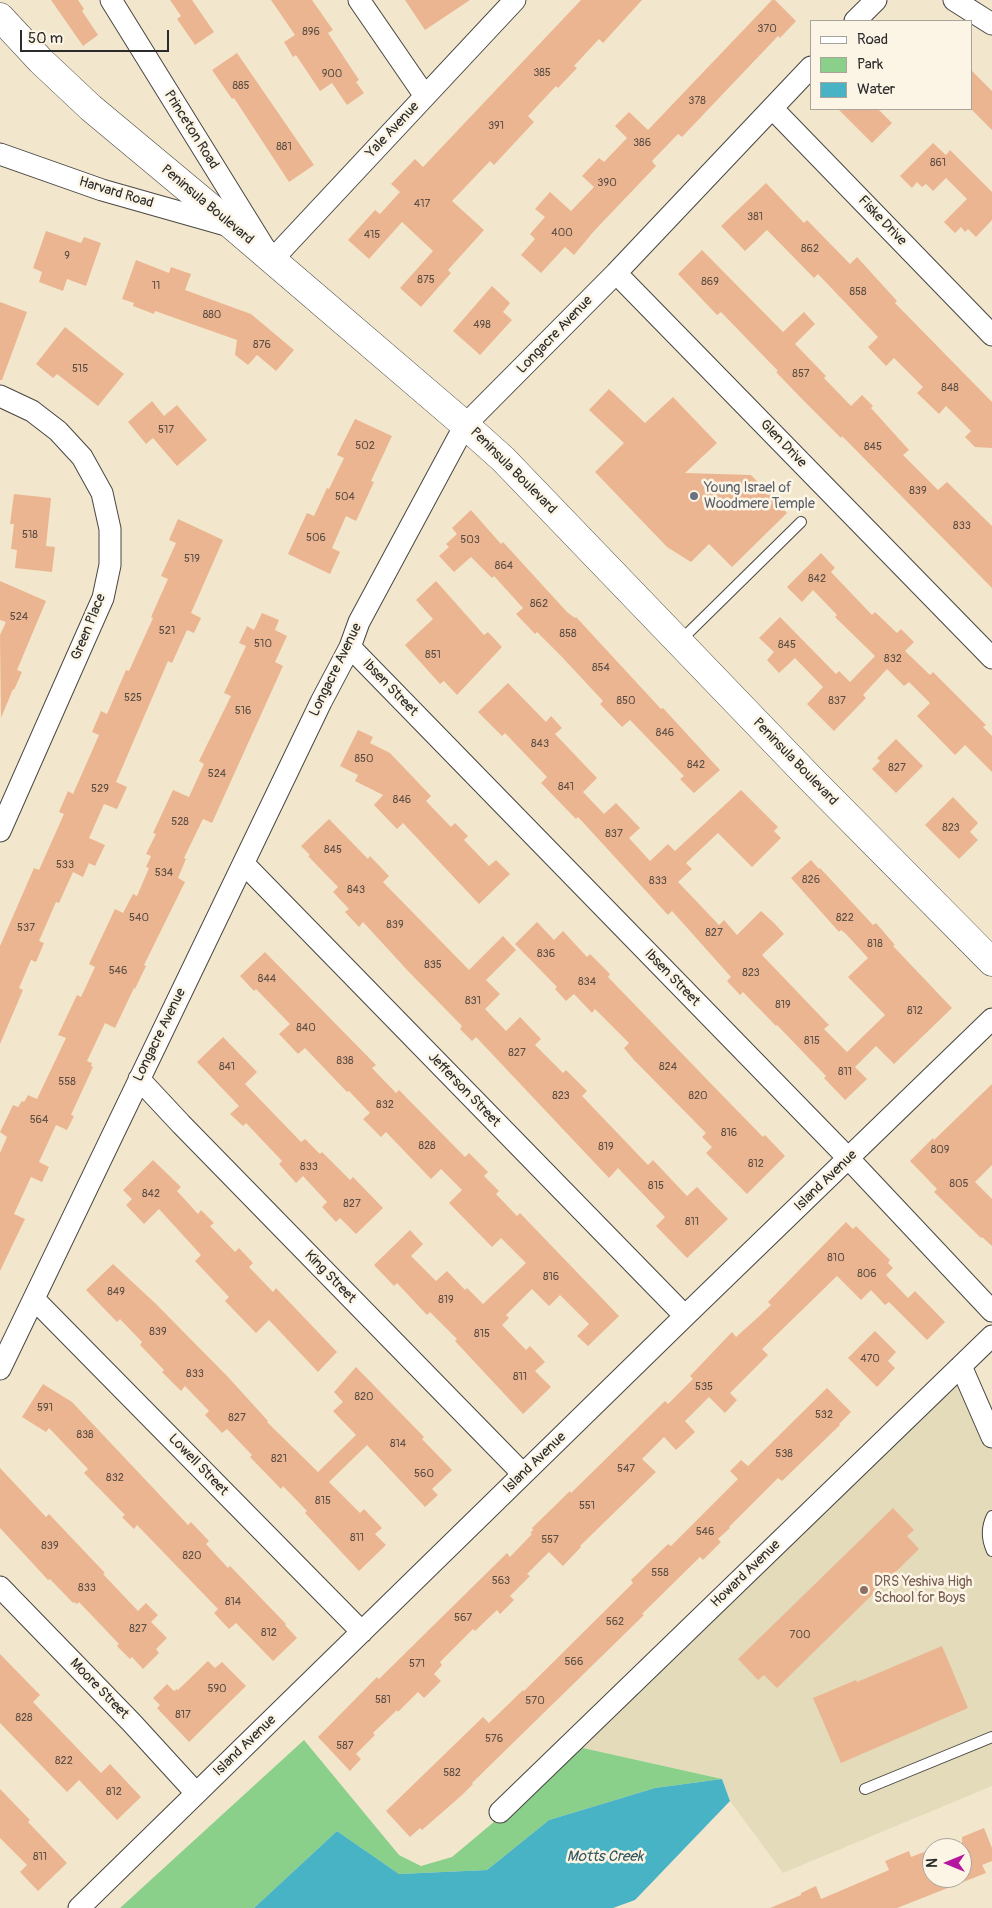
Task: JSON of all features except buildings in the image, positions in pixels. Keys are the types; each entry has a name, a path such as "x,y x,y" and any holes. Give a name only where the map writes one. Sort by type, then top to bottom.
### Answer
{"main road":[{"name":"Peninsula Boulevard","path":"0,17 41,61 91,108 466,425 503,460 807,775 992,962"}],"street":[{"name":"Princeton Road","path":"111,0 272,260"},
{"path":"359,0 424,96"},
{"name":"Yale Avenue","path":"272,260 515,0"},
{"path":"856,20 876,0"},
{"path":"954,0 992,24"},
{"name":"Longacre Avenue","path":"0,1369 244,864 320,702 350,647 359,622 466,425 616,273 810,68"},
{"name":"Fiske Drive","path":"772,108 992,335"},
{"name":"Harvard Road","path":"0,154 92,187 235,228"},
{"name":"Glen Drive","path":"616,273 992,658"},
{"name":"Green Place","path":"0,396 32,411 58,431 82,457 102,493 110,529 110,565 103,598 0,831"},
{"name":"Ibsen Street","path":"350,647 849,1159 992,1311"},
{"name":"Jefferson Street","path":"244,864 685,1316"},
{"name":"Island Avenue","path":"79,1908 992,1019"},
{"name":"King Street","path":"139,1079 180,1124 523,1474"},
{"name":"Lowell Street","path":"34,1298 362,1632"},
{"name":"Howard Avenue","path":"500,1812 992,1336"},
{"path":"961,1366 990,1425"},
{"name":"Moore Street","path":"0,1587 196,1792"}],"lane":[{"path":"679,642 801,522"},
{"path":"992,1516 989,1522 988,1540 992,1551"},
{"path":"865,1789 992,1737"}],"shaded area":[{"name":"DRS Yeshiva High School for Boys","path":"964,1369 992,1435 992,1786 783,1873 730,1801 722,1779 574,1746"}],"green space":[{"path":"304,1740 399,1855 421,1866 452,1857 507,1811 574,1746 722,1779 655,1788 549,1820 487,1870 399,1874 337,1831 254,1908 120,1908"}],"water":[{"name":"Motts Creek","path":"722,1779 730,1801 635,1900 613,1908 254,1908 337,1831 399,1874 487,1870 549,1820 655,1788"}],"place":[{"name":"Young Israel of Woodmere Temple","path":"694,496"},
{"name":"DRS Yeshiva High School for Boys","path":"864,1590"}]}
